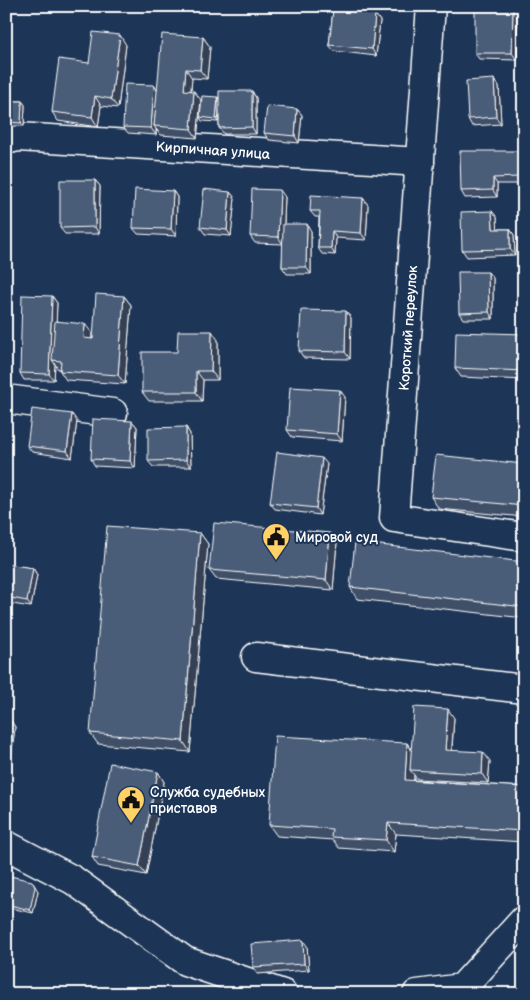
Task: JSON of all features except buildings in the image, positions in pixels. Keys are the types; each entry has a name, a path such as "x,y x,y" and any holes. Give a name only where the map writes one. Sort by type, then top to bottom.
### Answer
{"street":[{"name":"Короткий переулок","path":"431,6 394,518 524,537"},
{"name":"Кирпичная улица","path":"6,140 28,138 420,162"},
{"path":"6,399 113,413"},
{"path":"256,657 524,690"},
{"path":"6,845 73,880 185,961 284,994"},
{"path":"417,994 462,988 524,920"}],"place":[{"name":"Мировой суд","path":"276,561"},
{"name":"Служба судебных приставов","path":"131,824"}]}
